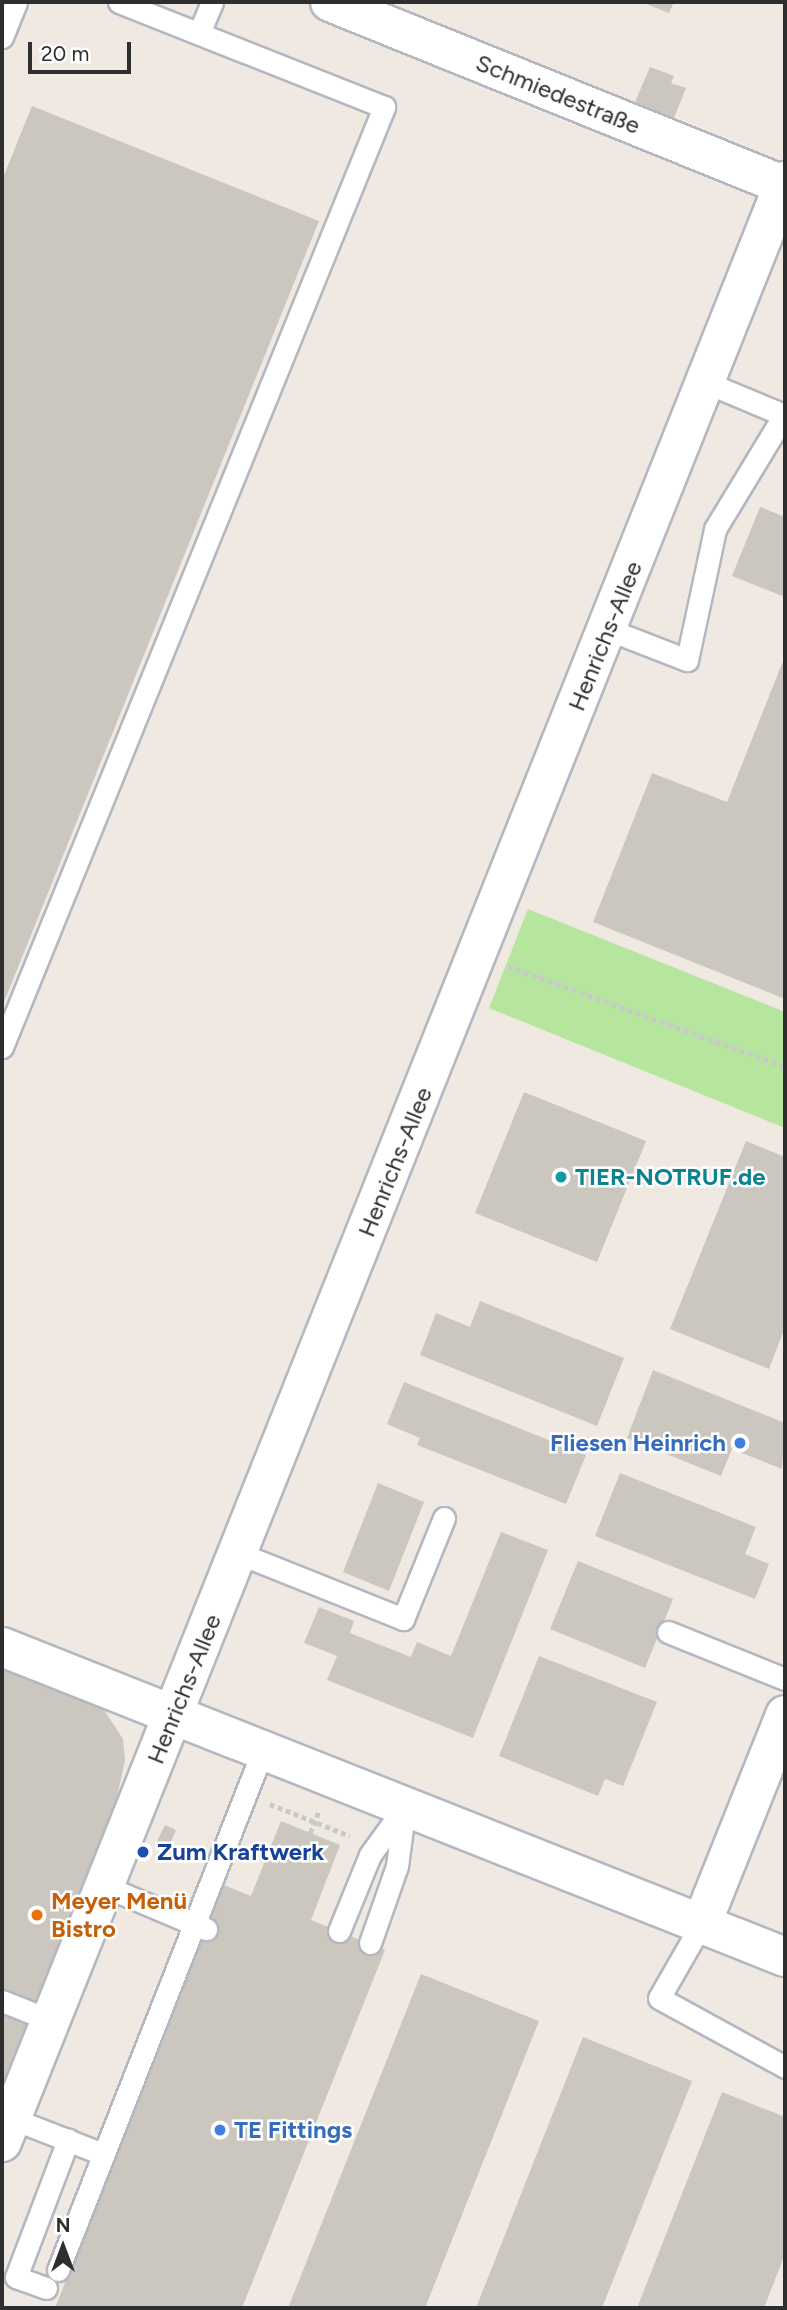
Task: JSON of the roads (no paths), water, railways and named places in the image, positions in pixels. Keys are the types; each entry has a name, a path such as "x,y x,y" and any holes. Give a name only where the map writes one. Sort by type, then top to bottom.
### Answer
{"street":[{"name":"Schmiedestraße","path":"330,2 785,184"},
{"name":"Henrichs-Allee","path":"6,2130 175,1717 785,184"},
{"path":"2,1647 785,1957"},
{"path":"702,1923 783,1727"}],"lane":[{"path":"2,37 16,2"},
{"path":"2,1047 384,107 119,2"},
{"path":"200,33 212,2"},
{"path":"607,629 687,660 715,529 784,415 705,382"},
{"path":"238,1553 403,1619 444,1518"},
{"path":"668,1632 785,1679"},
{"path":"68,2140 16,2277 52,2279 200,1927 245,1794 263,1750"},
{"path":"339,1931 376,1846 405,1806"},
{"path":"370,1943 397,1866 405,1806"},
{"path":"104,1886 200,1927"},
{"path":"702,1923 659,1998 785,2067"},
{"path":"2,2001 50,2021"},
{"path":"6,2130 68,2140 103,2154"}],"place":[{"name":"TIER-NOTRUF.de","path":"561,1177"},
{"name":"Fliesen Heinrich","path":"740,1443"},
{"name":"Zum Kraftwerk","path":"143,1852"},
{"name":"Meyer Menü Bistro","path":"37,1915"},
{"name":"TE Fittings","path":"220,2130"}]}
